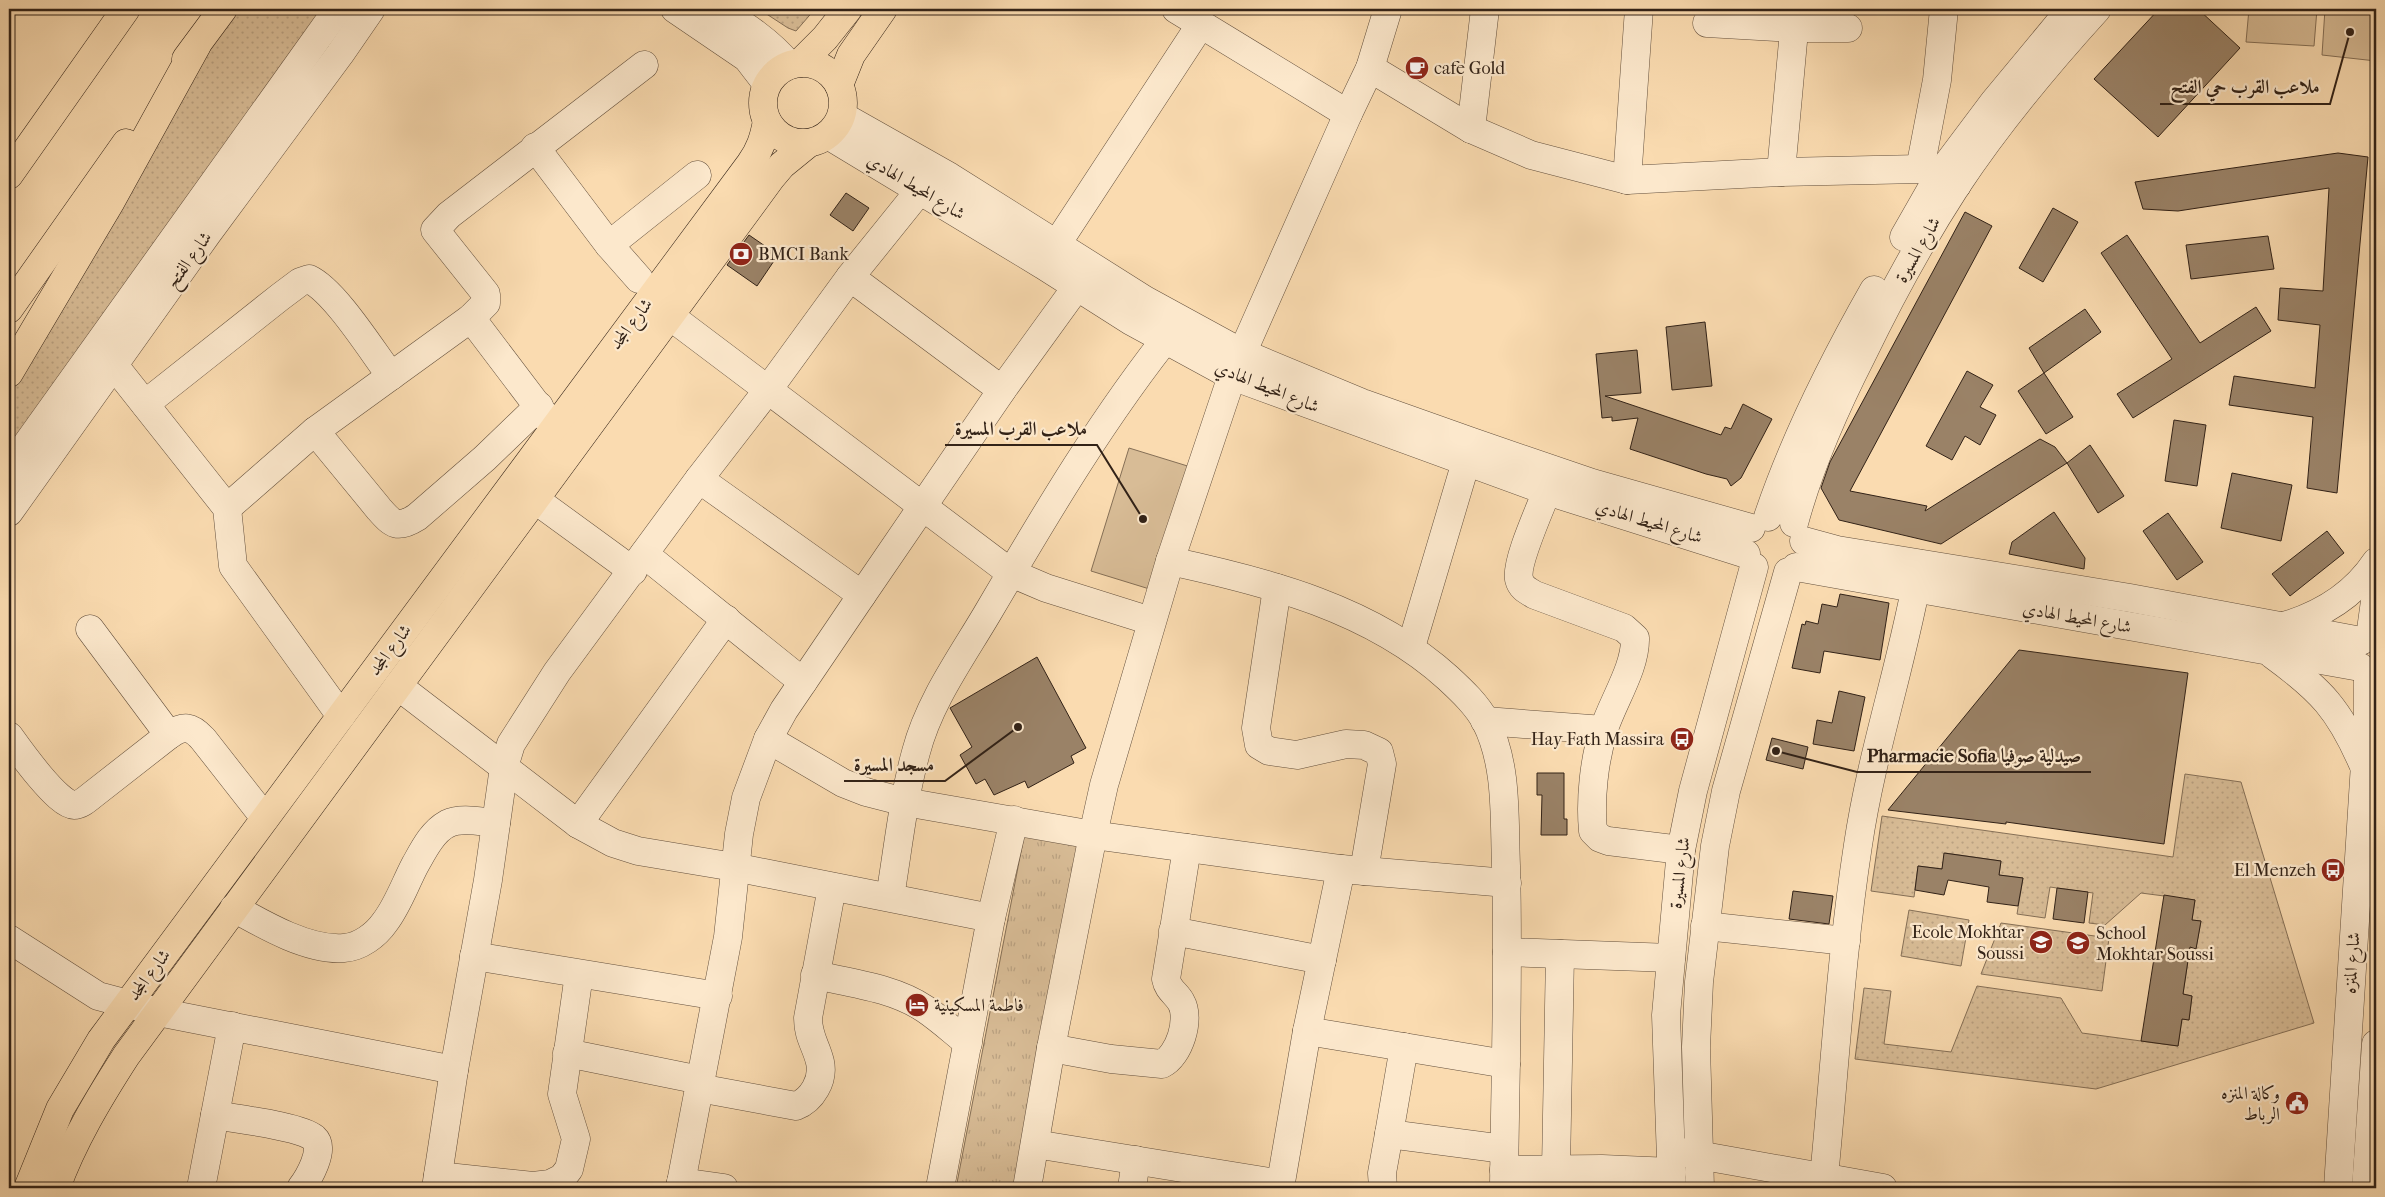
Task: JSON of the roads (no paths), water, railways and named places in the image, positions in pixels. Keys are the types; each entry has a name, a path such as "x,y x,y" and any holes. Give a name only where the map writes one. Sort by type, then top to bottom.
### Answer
{"main road":[{"path":"9,175 126,9"},
{"path":"9,309 223,9"},
{"path":"795,64 813,64 826,69 839,85 843,95 826,131 798,144 785,140 774,132 767,121 763,109 767,84 778,72 795,64 825,38 848,9"},
{"path":"839,85 851,55 883,9"},
{"path":"9,374 111,201 197,45"},
{"name":"شارع المجد","path":"28,1188 47,1139 79,1074 127,1005 750,164 759,151 767,121"},
{"name":"شارع المجد","path":"56,1188 65,1164 98,1100 158,1012 771,178 782,165 826,131"}],"street":[{"name":"شارع الفتح","path":"9,469 338,9"},
{"name":"شارع الفتح","path":"9,512 113,364 371,9"},
{"path":"675,9 747,58 767,84"},
{"path":"718,9 758,35 795,64"},
{"path":"1176,9 1348,114"},
{"path":"1027,1188 1051,1048 1104,785 1170,561 1237,364 1370,68 1388,9"},
{"path":"1471,129 1485,9"},
{"path":"1627,180 1639,9"},
{"path":"1370,68 1471,129 1531,155 1627,180 1782,172 1939,176 1937,80 1944,9"},
{"name":"شارع المسيرة","path":"1760,522 1817,397 1867,302 1939,176 1994,102 2077,13"},
{"path":"1782,172 1795,18"},
{"path":"1707,23 1795,18 1848,28"},
{"path":"1050,254 1201,24"},
{"path":"227,508 315,431 471,318 486,303 486,294 436,230 449,215 644,65"},
{"name":"شارع المحيط الهادي","path":"826,131 920,190 1050,254"},
{"name":"شارع المحيط الهادي","path":"826,131 950,177 1050,254 1084,277 1173,330 1237,364 1469,452 1551,480 1750,560"},
{"path":"535,147 609,246 639,279"},
{"path":"609,246 697,175"},
{"name":"شارع المسيرة","path":"1700,1188 1696,1047 1705,926 1715,846 1726,791 1796,551 1804,485 1832,415 1879,319 1921,243 1939,176"},
{"path":"579,974 562,1094 576,1138 569,1169 562,1178 550,1184 533,1186 437,1182 504,767 511,744 525,719 557,672 699,479 767,391 850,277 920,190"},
{"path":"850,277 1002,390"},
{"path":"724,1188 681,1185 728,937 734,867 746,798 768,739 803,682 1002,390 1084,277"},
{"path":"145,404 280,297 300,282 309,279 320,284 332,297 391,376"},
{"path":"670,316 767,391 1011,573 1046,588 1152,621"},
{"path":"471,318 554,428"},
{"path":"890,898 905,802 916,752 927,720 1011,573 1084,455 1136,379 1173,330"},
{"path":"113,364 227,508 232,566 341,716"},
{"path":"315,431 378,509 389,521 399,525 406,524 417,517 485,458 539,406"},
{"path":"1411,647 1469,452"},
{"path":"699,479 862,595"},
{"path":"1551,480 1519,570 1519,580 1524,589 1535,595 1624,628 1635,638 1631,661 1604,730 1594,782 1592,822 1596,836 1608,841 1681,850"},
{"name":"شارع المحيط الهادي","path":"1551,480 1760,522"},
{"path":"513,484 534,500 639,563 726,619 803,682"},
{"path":"1782,517 1796,551 1770,575 1750,560 1746,540 1760,522 1782,517"},
{"name":"شارع المحيط الهادي","path":"1796,551 2270,652 2369,654"},
{"name":"شارع المسيرة","path":"1672,1170 1666,1015 1681,850 1693,791 1750,560"},
{"path":"1170,561 1242,576 1322,603 1384,630 1426,657 1471,701 1485,721 1497,748 1502,781 1507,952 1504,1169"},
{"path":"2284,626 2300,621 2329,607 2355,587 2376,562"},
{"path":"1824,1176 1846,941 1858,844 1876,752 1918,577"},
{"name":"شارع المحيط الهادي","path":"1918,577 2130,598 2284,626 2369,654"},
{"path":"1035,1144 1281,1186 1307,1031 1322,960 1352,870 1382,764 1379,752 1364,745 1346,744 1297,755 1270,750 1259,745 1256,728 1277,588"},
{"name":"شارع المنزه","path":"2338,1188 2364,767 2369,654 2376,594"},
{"path":"578,824 726,619"},
{"path":"90,628 168,735"},
{"path":"2270,652 2313,686 2329,703 2347,730 2364,767"},
{"path":"398,686 578,824 613,843 638,851 734,867 991,918"},
{"path":"1485,721 1604,730"},
{"path":"9,736 52,789 72,806 85,800 168,735 179,728 187,727 195,730 265,818"},
{"path":"768,739 843,783 866,792 905,802 1093,835 1187,848 1352,870 1506,883"},
{"path":"234,908 266,926 300,940 327,947 345,948 359,944 384,924 398,902 425,847 446,824 458,820 496,823"},
{"path":"940,1188 991,918 1014,820"},
{"path":"1051,1048 1146,1063 1162,1064 1169,1060 1179,1044 1184,1009 1181,1002 1168,986 1166,979 1187,848"},
{"path":"568,1053 796,1106 805,1102 812,1095 821,1071 820,1061 808,1031 815,975 832,887"},
{"path":"1705,926 1846,941"},
{"path":"1173,931 1322,960"},
{"path":"9,939 98,996 127,1005 454,1070"},
{"path":"1507,952 1671,958"},
{"path":"1556,1169 1560,954"},
{"path":"474,956 718,996"},
{"path":"815,975 888,992 909,1000 926,1009 968,1043"},
{"path":"201,1188 232,1026"},
{"path":"1307,1031 1506,1064"},
{"path":"2366,1188 2376,1044"},
{"path":"1382,1188 1382,1173 1404,1047"},
{"path":"215,1115 300,1131 314,1139 317,1145 317,1155 310,1176 301,1188"},
{"path":"1389,1134 1504,1169 1556,1169 1601,1179 1672,1170 1699,1154 1883,1188"},
{"path":"1132,1188 1136,1160"}],"place":[{"name":"ملاعب القرب حي الفتح","path":"2350,32"},
{"name":"cafe Gold","path":"1417,68"},
{"name":"BMCI Bank","path":"741,254"},
{"name":"ملاعب القرب المسيرة","path":"1143,519"},
{"name":"مسجد المسيرة","path":"1018,727"},
{"name":"Hay Fath Massira","path":"1682,739"},
{"name":"Pharmacie Sofia صيدلية صوفيا","path":"1776,751"},
{"name":"El Menzeh","path":"2333,870"},
{"name":"Ecole Mokhtar Soussi","path":"2041,942"},
{"name":"School Mokhtar Soussi","path":"2078,943"},
{"name":"فاطمة المسكينية","path":"917,1005"},
{"name":"وكالة المنزه الرباط","path":"2297,1103"}]}
